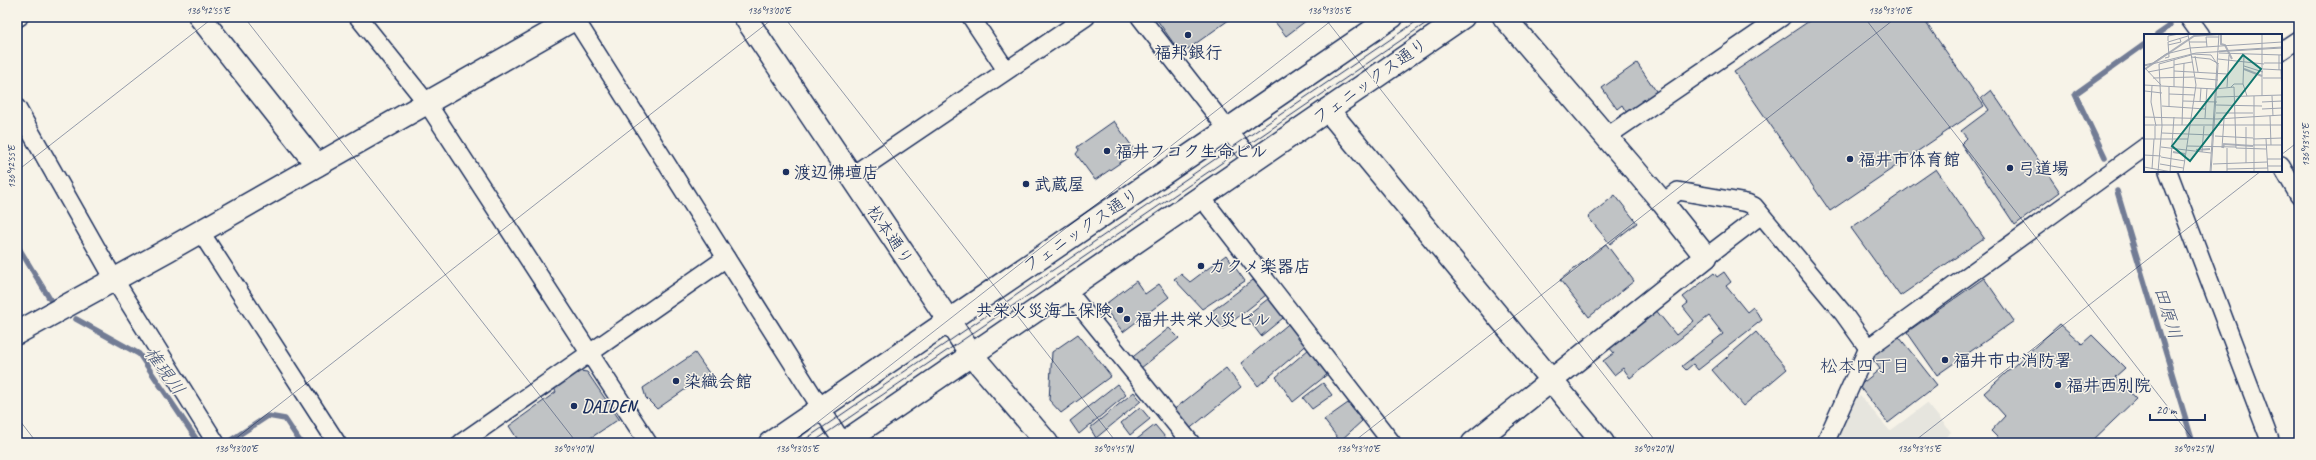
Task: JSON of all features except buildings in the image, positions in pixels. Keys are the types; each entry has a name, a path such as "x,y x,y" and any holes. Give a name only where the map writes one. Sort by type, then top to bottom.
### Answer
{"street":[{"path":"200,17 317,165"},
{"path":"358,17 427,103 648,443"},
{"name":"松本通り","path":"745,17 971,354 1047,443"},
{"path":"971,17 1006,70"},
{"path":"851,176 1086,17"},
{"path":"1140,17 1253,162"},
{"name":"フェニックス通り","path":"770,443 949,322 1392,17"},
{"name":"フェニックス通り","path":"843,443 1066,289 1202,198 1463,17"},
{"path":"1504,17 1663,203 1706,257"},
{"path":"1606,137 1782,17"},
{"path":"2188,17 2200,34"},
{"path":"17,333 576,18 843,443"},
{"path":"2282,50 2299,39"},
{"path":"17,108 114,279 216,443"},
{"path":"1328,110 1603,443"},
{"path":"1825,443 1868,348 2144,148"},
{"path":"2282,167 2299,196"},
{"path":"2168,172 2271,443"},
{"path":"1663,203 1678,191 1751,204 1842,313 1868,348"},
{"path":"1202,198 1392,443"},
{"path":"1473,443 1551,379 1706,257 1761,216"},
{"path":"200,231 336,443"},
{"path":"461,443 726,258"},
{"path":"1066,289 1191,443"}],"shaded area":[{"path":"1860,396 1890,431 1927,403 1951,432 1939,443 1831,443 1843,409"}],"waterway":[{"name":"田原川","path":"2158,34 2170,26 2169,17"},
{"name":"田原川","path":"2105,157 2075,94 2144,45"},
{"name":"田原川","path":"2117,191 2193,443"},
{"name":"権現川","path":"17,245 51,301"},
{"name":"権現川","path":"76,319 139,354 199,443"},
{"path":"228,442 268,416 285,419 301,443"}],"tram line":[{"path":"800,443 1423,17"},
{"path":"812,443 1435,17"}],"place":[{"name":"福邦銀行","path":"1188,35"},
{"name":"福井フコク生命ビル","path":"1107,151"},
{"name":"福井市体育館","path":"1850,159"},
{"name":"弓道場","path":"2010,168"},
{"name":"渡辺佛壇店","path":"786,172"},
{"name":"武蔵屋","path":"1026,184"},
{"name":"カクメ楽器店","path":"1201,266"},
{"name":"共栄火災海上保険","path":"1120,310"},
{"name":"福井共栄火災ビル","path":"1127,319"},
{"name":"福井市中消防署","path":"1945,360"},
{"name":"染織会館","path":"676,381"},
{"name":"福井西別院","path":"2058,385"},
{"name":"DAIDEN","path":"574,406"}],"district":[{"name":"松本四丁目","path":"1865,366"}]}
